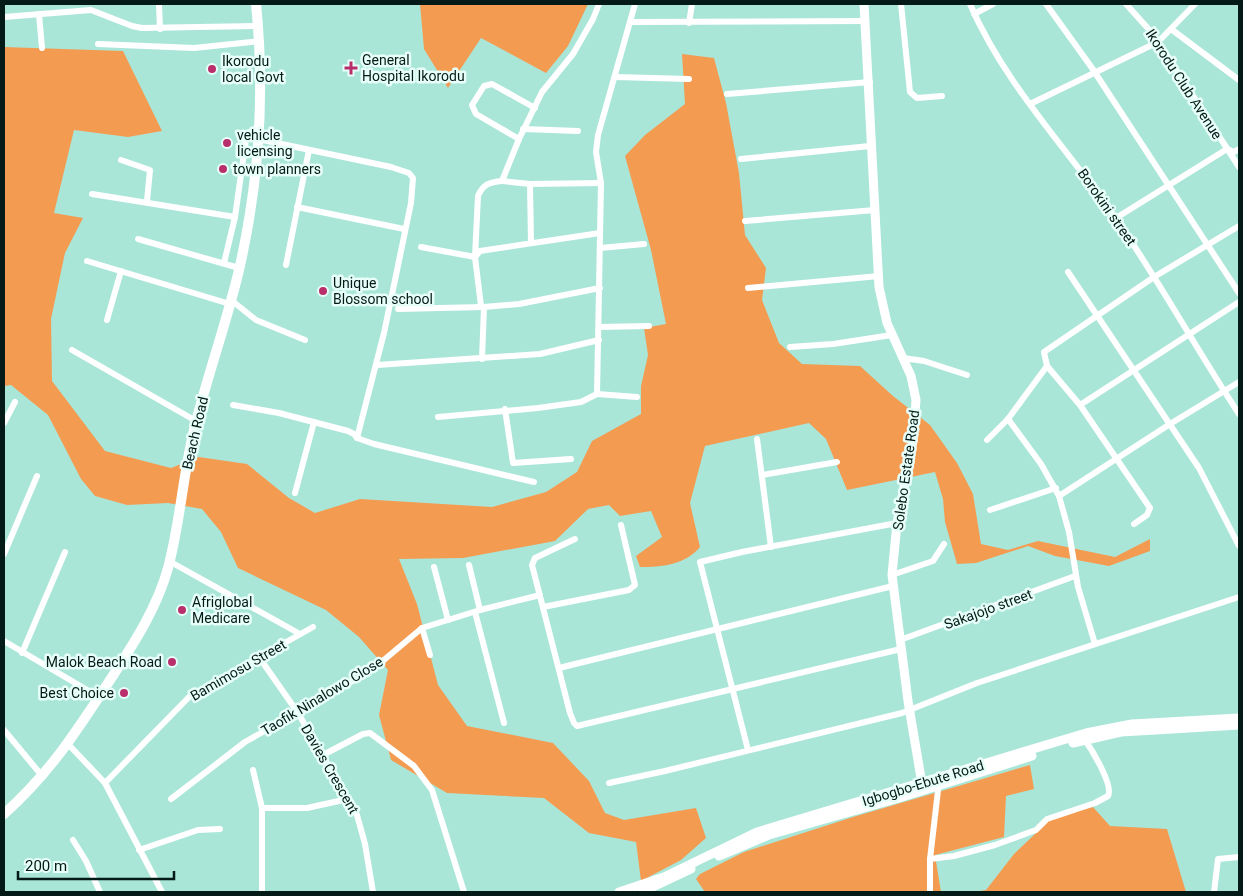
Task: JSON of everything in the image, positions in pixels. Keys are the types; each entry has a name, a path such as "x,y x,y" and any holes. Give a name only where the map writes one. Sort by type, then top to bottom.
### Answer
{"main road":[{"name":"Beach Road","path":"4,814 43,777 68,744 99,697 150,614 169,560 196,421 239,268 260,126 260,41 256,4"},
{"name":"Solebo Estate Road","path":"864,4 870,82 870,146 879,276 878,287 887,323 911,376 916,400 912,441 897,523 892,575 900,644 923,787"},
{"name":"Igbogbo-Ebute Road","path":"642,892 726,852 769,835 939,782 1086,733 1114,727 1239,718"},
{"name":"Igbogbo-Ebute Road","path":"939,782 1085,740 1138,730 1239,725"},
{"name":"Igbogbo-Ebute Road","path":"619,892 664,877 757,832 923,787"}],"street":[{"path":"159,4 160,29"},
{"path":"502,181 519,139 535,108 552,77 573,54 594,18 599,4"},
{"path":"597,394 601,183 596,152 598,135 635,4"},
{"path":"688,23 692,4"},
{"path":"901,4 910,92 917,98 942,96"},
{"name":"Borokini street","path":"970,4 1006,71 1116,218 1239,414"},
{"path":"974,14 993,4"},
{"path":"1046,4 1094,72 1239,294"},
{"name":"Ikorodu Club Avenue","path":"1126,4 1158,42 1239,167"},
{"path":"1030,104 1158,42 1195,4"},
{"path":"4,17 91,10 132,26 160,29 258,26"},
{"path":"39,14 42,48"},
{"path":"630,22 865,21"},
{"path":"1171,29 1239,80"},
{"path":"98,44 194,48 260,41"},
{"path":"615,77 688,79"},
{"path":"727,94 870,82"},
{"path":"519,139 476,114 472,105 484,86 492,84 535,108"},
{"path":"224,263 235,217 246,140 250,132 260,126"},
{"path":"524,129 578,131"},
{"path":"258,139 409,173 413,178 414,184 377,365 357,438"},
{"path":"741,160 870,146"},
{"path":"1116,218 1227,149 1234,152 1239,149"},
{"path":"286,265 309,150"},
{"path":"120,160 150,170 147,201"},
{"path":"482,359 483,306 475,258 478,196 481,190 490,182 502,181 530,184 601,183"},
{"path":"530,184 531,243"},
{"path":"92,194 147,201 235,217"},
{"path":"297,207 404,230"},
{"path":"745,221 875,210"},
{"path":"1134,524 1147,515 1150,508 1080,405 1047,366 1044,352 1154,276 1239,226"},
{"path":"475,258 480,251 600,233"},
{"path":"138,239 239,268"},
{"path":"600,248 644,244"},
{"path":"421,247 475,258"},
{"path":"88,261 231,302 256,320 305,340"},
{"path":"107,320 121,271"},
{"path":"1068,272 1199,468 1239,546"},
{"path":"748,288 879,276"},
{"path":"398,310 519,304 600,288"},
{"path":"1080,405 1239,302"},
{"path":"599,328 649,326"},
{"path":"790,347 832,344 892,336"},
{"path":"377,365 540,354 599,340"},
{"path":"72,350 196,421"},
{"path":"903,358 924,361 967,375"},
{"path":"987,440 1008,419 1047,366"},
{"path":"1059,496 1239,382"},
{"path":"438,417 581,402 597,394 637,397"},
{"path":"4,423 15,402"},
{"path":"233,405 314,422 354,434 357,438 534,482"},
{"path":"504,409 513,463 571,459"},
{"path":"1008,419 1056,488 1069,532 1075,576 1095,644"},
{"path":"295,493 314,422"},
{"path":"757,439 771,547"},
{"path":"762,474 837,462"},
{"path":"4,554 38,476"},
{"path":"990,510 1044,490 1056,488"},
{"path":"748,750 700,562 897,523"},
{"path":"542,607 629,590 635,585 621,525"},
{"path":"575,539 533,561 542,607 559,668 893,586"},
{"path":"892,575 933,562 944,544"},
{"path":"22,652 65,552"},
{"path":"169,560 300,634"},
{"path":"469,565 504,723"},
{"path":"434,567 448,620"},
{"name":"Sakajojo street","path":"559,668 570,712 574,723 578,726 731,689 900,644 1075,576"},
{"name":"Taofik Ninalowo Close","path":"171,799 230,752 372,670 422,628 540,595"},
{"path":"609,782 910,710 978,683 1239,596"},
{"name":"Bamimosu Street","path":"105,783 190,696 313,627"},
{"path":"422,628 430,655"},
{"path":"4,641 99,697"},
{"name":"Davies Crescent","path":"259,657 298,713 357,815 366,844 373,892"},
{"path":"4,730 43,777"},
{"path":"323,755 363,734 370,733 414,766 432,790 464,892"},
{"path":"930,859 954,856 995,845 1036,830 1047,819 1108,796 1110,788 1085,740"},
{"path":"68,744 105,783 162,892"},
{"path":"253,770 262,808 262,892"},
{"path":"930,892 930,859 939,782"},
{"path":"262,808 307,808 348,799"},
{"path":"139,850 198,830 220,829"},
{"path":"73,840 86,861 100,892"},
{"path":"1214,892 1218,859 1239,858"}],"shaded area":[{"path":"420,4 588,4 568,46 546,73 481,38 448,88 424,49"},
{"path":"4,47 123,51 162,131 128,137 74,130 54,213 83,218 65,253 51,319 52,381 105,451 171,468 199,457 247,464 289,498 315,513 360,499 492,507 546,492 577,472 592,441 641,414 641,386 648,355 644,328 666,324 651,250 625,156 645,135 685,104 682,54 714,58 726,103 739,173 745,235 766,268 762,300 779,343 802,364 860,366 893,396 930,425 957,463 973,494 981,544 1008,550 1038,541 1115,557 1150,539 1150,551 1109,566 1055,556 1028,546 976,563 957,564 945,522 943,499 935,472 847,490 826,439 809,423 705,446 690,503 700,547 687,558 673,564 640,567 636,556 662,537 651,511 620,516 609,505 588,509 555,541 463,558 399,559 417,604 438,685 467,726 553,743 589,781 605,813 624,820 696,808 706,838 681,860 641,881 636,842 589,833 544,798 447,793 391,760 379,715 388,670 359,637 326,610 238,568 221,532 202,509 168,503 127,505 95,496 81,479 48,415 11,385 4,386"},
{"path":"1030,765 1034,789 1006,796 1004,837 935,855 941,892 705,892 696,879 700,874 744,852 853,817"},
{"path":"1093,807 1110,826 1167,829 1186,892 974,892 986,890 1014,854 1054,816"}],"place":[{"name":"General Hospital Ikorodu","path":"351,68"},
{"name":"Ikorodu local Govt","path":"212,69"},
{"name":"vehicle licensing","path":"227,143"},
{"name":"town planners","path":"223,169"},
{"name":"Unique Blossom school","path":"323,291"},
{"name":"Afriglobal Medicare","path":"182,610"},
{"name":"Malok Beach Road","path":"172,662"},
{"name":"Best Choice","path":"124,693"}]}
